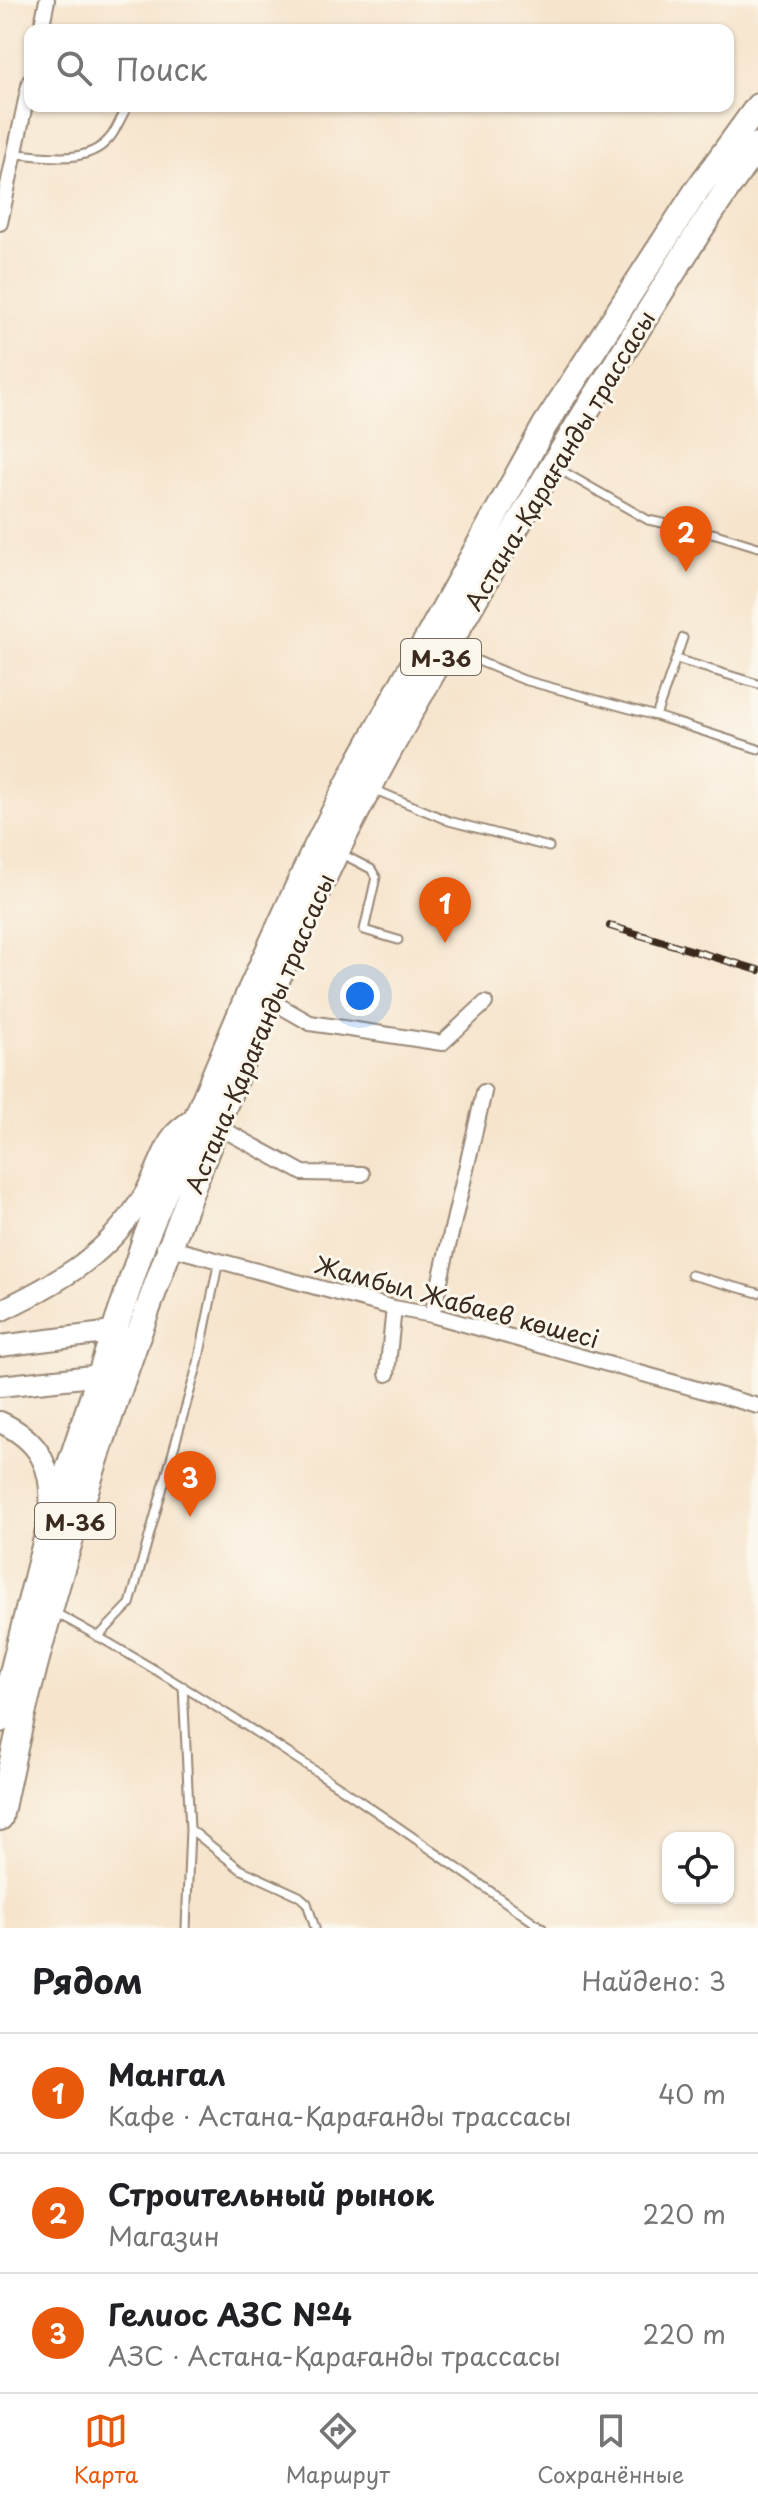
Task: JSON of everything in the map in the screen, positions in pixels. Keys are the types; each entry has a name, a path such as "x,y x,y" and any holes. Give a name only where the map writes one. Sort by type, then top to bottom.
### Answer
{"main road":[{"name":"Астана-Қарағанды трассасы","path":"0,1720 49,1527 99,1374 124,1338 170,1248 207,1120 251,988 313,853 359,762 545,425 697,190 758,106"},
{"name":"Астана-Қарағанды трассасы","path":"1,1806 48,1610 125,1374 124,1338 145,1239 268,999 336,852 447,647 551,465 724,191 758,145"},
{"path":"0,1311 63,1280 90,1260 119,1230 145,1193 174,1134 207,1120"},
{"path":"0,1346 124,1338"},
{"path":"0,1386 99,1374 125,1374"},
{"path":"0,1422 28,1438 44,1460 52,1491 49,1527"}],"street":[{"path":"42,24 47,0"},
{"path":"0,223 24,108"},
{"path":"268,999 310,1023 442,1043 485,1003"},
{"path":"432,1315 484,1092"},
{"path":"207,1120 303,1173 362,1174"},
{"name":"Жамбыл Жабаев көшесі","path":"145,1239 758,1406"},
{"path":"387,1374 394,1308"}],"lane":[{"path":"14,154 76,157 93,152 111,137 125,112"},
{"path":"551,465 648,520 716,534 758,547"},
{"path":"656,716 683,638"},
{"path":"447,647 524,680 656,716 758,749"},
{"path":"676,659 758,684"},
{"path":"371,788 449,821 549,847"},
{"path":"336,852 371,869 376,877 364,930 398,940"},
{"path":"98,1637 130,1604 198,1363 219,1260"},
{"path":"691,1275 758,1293"},
{"path":"48,1610 183,1686 403,1829 542,1928"},
{"path":"183,1686 190,1829 186,1928"},
{"path":"190,1829 240,1869 299,1896 307,1903 315,1928"}],"railway":[{"path":"610,926 758,970"}],"place":[{"name":"Строительный рынок","path":"686,572"},
{"name":"Мангал","path":"445,943"},
{"name":"Гелиос АЗС №4","path":"190,1517"}]}
